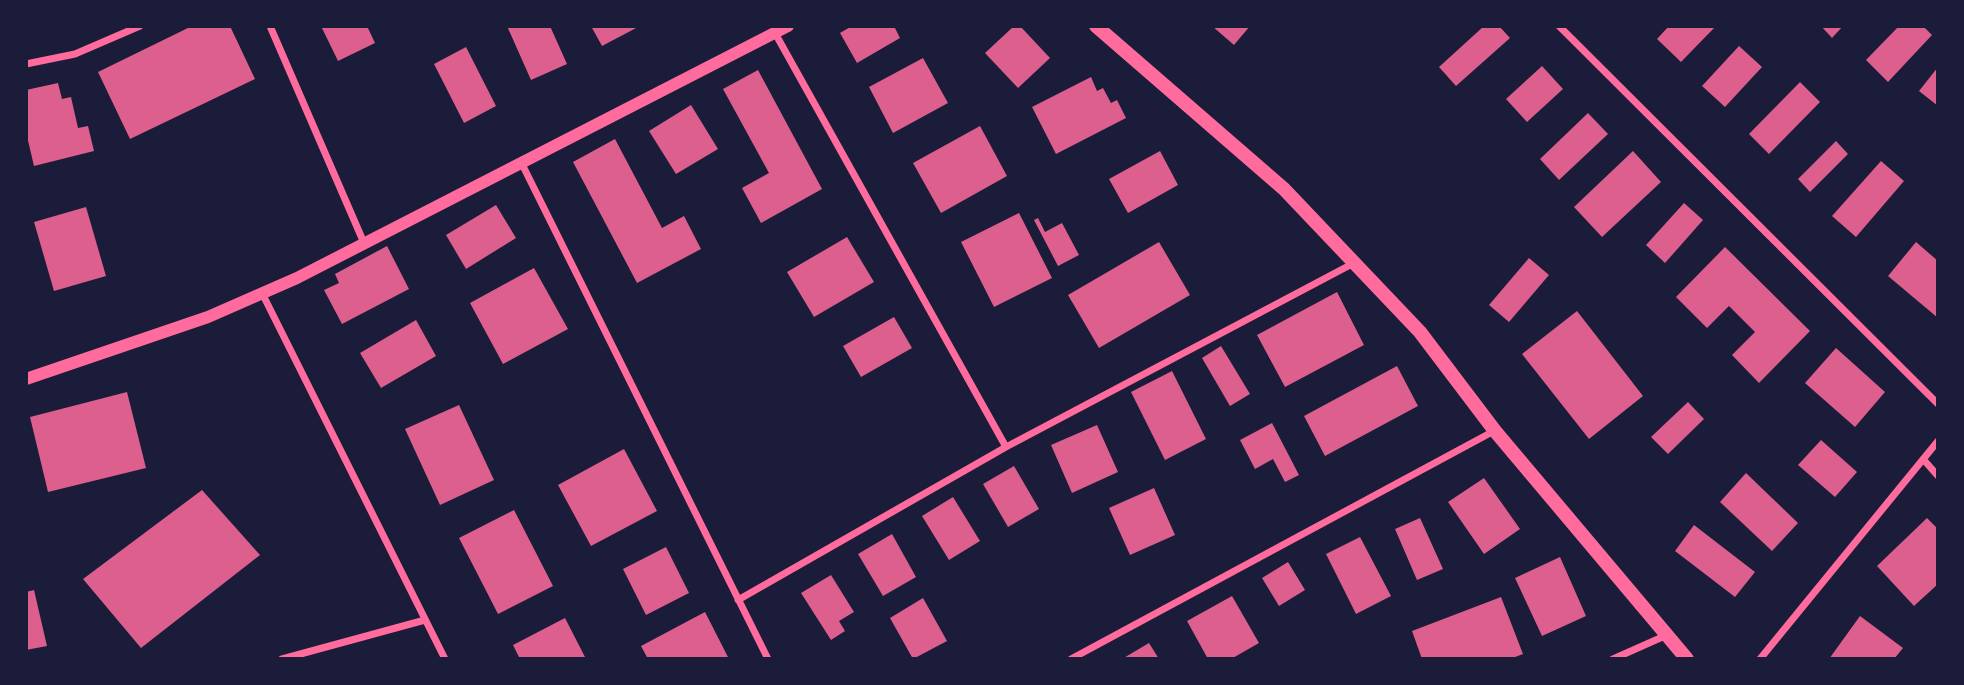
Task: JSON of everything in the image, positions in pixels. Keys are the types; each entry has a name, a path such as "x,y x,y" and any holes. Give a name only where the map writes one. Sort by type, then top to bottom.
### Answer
{"main road":[{"path":"1096,26 1284,189 1420,332 1494,430 1687,659"}],"street":[{"path":"26,64 75,54 140,26"},
{"path":"270,26 364,243"},
{"path":"26,379 208,317 262,293 788,26"},
{"path":"1559,26 1938,404"},
{"path":"775,33 1006,447"},
{"path":"521,161 768,659"},
{"path":"738,600 1006,447 1354,262"},
{"path":"262,293 445,659"},
{"path":"1072,659 1494,430"},
{"path":"1760,659 1938,441"},
{"path":"1923,459 1938,475"},
{"path":"282,659 425,620"},
{"path":"1614,659 1667,635"}],"building":[{"path":"192,26 230,26 255,79 130,139 98,72"},
{"path":"321,26 367,26 375,43 338,61"},
{"path":"507,26 550,26 567,64 531,80"},
{"path":"591,26 640,26 602,46"},
{"path":"852,26 894,26 900,38 857,63 840,33"},
{"path":"1014,26 1020,26 1050,58 1018,88 985,53"},
{"path":"1212,26 1250,26 1234,45"},
{"path":"1484,26 1499,26 1510,38 1456,86 1439,67"},
{"path":"1669,26 1716,26 1681,62 1657,39"},
{"path":"1821,26 1843,26 1832,38"},
{"path":"1899,26 1923,26 1932,35 1888,82 1866,60"},
{"path":"1739,46 1762,67 1725,107 1702,86"},
{"path":"466,47 496,106 464,123 434,64"},
{"path":"923,58 948,103 893,133 869,87"},
{"path":"1542,66 1563,89 1527,122 1506,99"},
{"path":"1938,67 1938,106 1919,91"},
{"path":"758,70 822,189 761,223 742,188 769,173 723,89"},
{"path":"1091,77 1097,91 1103,88 1111,103 1117,100 1126,118 1056,154 1032,107"},
{"path":"1800,82 1820,102 1769,154 1749,134"},
{"path":"58,83 62,99 71,97 78,128 88,126 94,151 34,166 26,132 26,90"},
{"path":"691,105 718,149 676,174 649,131"},
{"path":"1588,113 1608,134 1559,180 1540,159"},
{"path":"980,126 1007,176 941,213 913,163"},
{"path":"615,139 662,228 684,216 701,249 637,283 573,162"},
{"path":"1836,141 1848,154 1810,192 1798,179"},
{"path":"1160,151 1178,185 1128,213 1109,179"},
{"path":"1633,151 1661,182 1602,237 1574,207"},
{"path":"1881,161 1904,181 1856,237 1832,216"},
{"path":"1684,203 1703,220 1665,263 1646,245"},
{"path":"496,205 516,238 466,269 446,235"},
{"path":"86,207 106,276 54,291 34,222"},
{"path":"1019,213 1052,278 994,307 961,242"},
{"path":"1038,218 1045,232 1062,223 1079,255 1058,266 1034,220"},
{"path":"847,237 874,282 814,317 787,272"},
{"path":"1159,242 1190,295 1099,348 1068,295"},
{"path":"1916,242 1938,261 1938,318 1888,276"},
{"path":"387,246 409,289 342,324 324,290 339,283 335,274"},
{"path":"1725,247 1810,331 1759,383 1732,355 1755,332 1729,306 1707,328 1676,297"},
{"path":"1529,258 1549,275 1509,322 1489,305"},
{"path":"534,268 568,329 503,364 470,303"},
{"path":"1337,292 1364,345 1285,387 1257,335"},
{"path":"1577,311 1643,396 1589,439 1522,354"},
{"path":"894,317 912,348 861,377 843,346"},
{"path":"416,320 436,356 381,388 360,353"},
{"path":"1221,346 1250,394 1230,406 1202,358"},
{"path":"1836,348 1885,392 1855,427 1805,383"},
{"path":"1397,366 1418,406 1325,456 1304,416"},
{"path":"1172,371 1206,439 1165,460 1131,392"},
{"path":"127,392 146,468 48,492 30,417"},
{"path":"1688,402 1704,419 1668,454 1651,437"},
{"path":"459,405 494,480 440,505 405,429"},
{"path":"1272,423 1299,475 1285,482 1273,459 1255,469 1240,440"},
{"path":"1097,425 1118,472 1072,493 1051,445"},
{"path":"1821,440 1857,472 1835,497 1798,465"},
{"path":"624,449 657,511 591,546 558,485"},
{"path":"1014,466 1039,509 1008,527 983,484"},
{"path":"1746,473 1798,523 1772,551 1720,502"},
{"path":"1484,478 1520,529 1484,554 1448,502"},
{"path":"1154,488 1175,535 1130,555 1109,508"},
{"path":"202,490 260,555 141,648 83,579"},
{"path":"953,497 980,541 949,560 922,516"},
{"path":"514,510 553,586 498,614 459,538"},
{"path":"1420,518 1443,569 1417,580 1395,529"},
{"path":"1927,518 1938,529 1938,584 1914,606 1877,566"},
{"path":"1694,525 1755,572 1735,597 1675,551"},
{"path":"892,534 916,577 883,596 858,554"},
{"path":"1360,537 1391,596 1356,614 1326,554"},
{"path":"666,547 689,593 646,615 623,569"},
{"path":"1560,557 1586,616 1542,636 1515,578"},
{"path":"1288,562 1305,590 1279,606 1262,578"},
{"path":"831,575 854,612 839,621 845,631 831,640 801,593"},
{"path":"34,590 47,646 26,650 26,592"},
{"path":"1232,596 1259,643 1231,659 1208,659 1187,621"},
{"path":"1501,597 1523,654 1510,659 1422,659 1412,631"},
{"path":"923,598 947,641 913,659 890,618"},
{"path":"705,612 729,659 648,659 641,646"},
{"path":"1860,616 1903,648 1894,659 1829,659"},
{"path":"565,618 586,659 520,659 513,645"},
{"path":"1149,643 1159,659 1122,659"}]}
